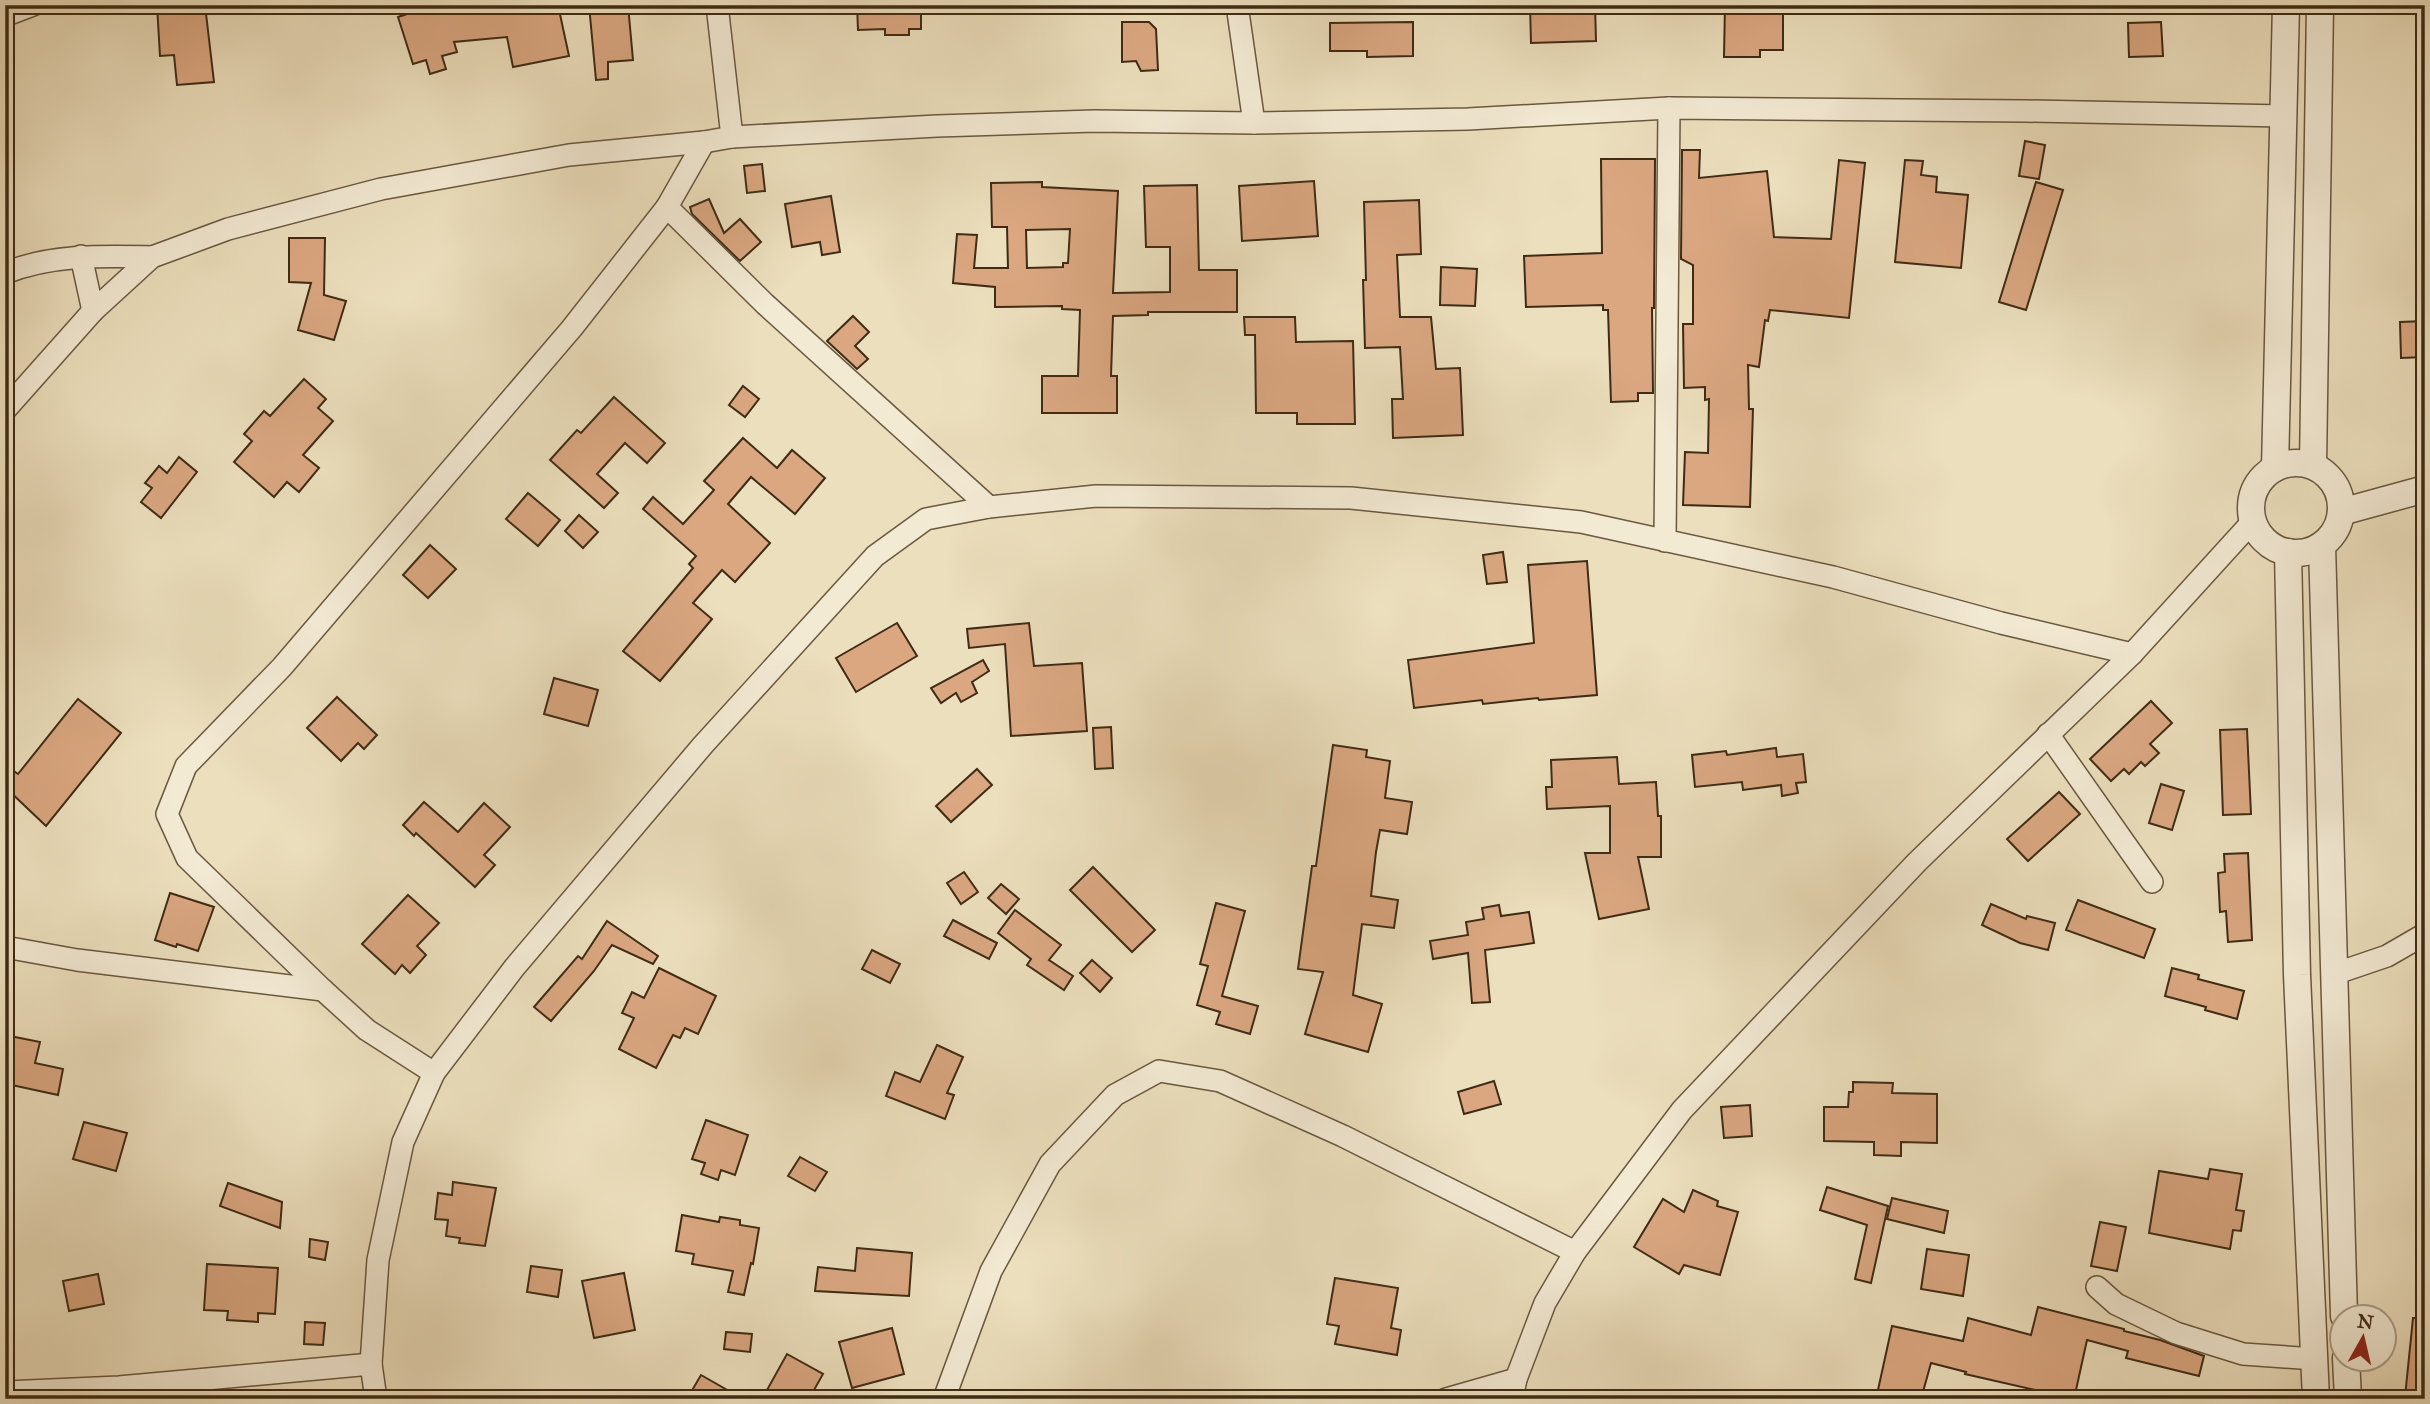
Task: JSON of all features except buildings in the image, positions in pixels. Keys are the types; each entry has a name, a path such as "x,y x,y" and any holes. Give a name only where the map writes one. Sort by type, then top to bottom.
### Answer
{"street":[{"path":"5,13 33,5"},
{"path":"717,5 732,137"},
{"path":"1237,5 1254,123"},
{"path":"2275,468 2286,5"},
{"path":"2313,466 2320,5"},
{"path":"1665,541 1669,108"},
{"path":"5,273 20,267 81,256 152,257 228,229 381,189 569,155 732,137 1094,121 1254,123 1468,119 1669,108 2284,116"},
{"path":"434,1073 367,1030 323,990 187,858 167,814 186,766 282,667 572,328 667,206 704,142"},
{"path":"667,206 765,304 989,506"},
{"path":"81,256 93,311"},
{"path":"5,410 93,311 152,257"},
{"path":"2300,463 2313,466 2329,477 2339,493 2341,512 2335,531 2322,545 2305,552 2288,552 2273,546 2260,536 2253,522 2250,506 2254,491 2263,477 2275,468 2300,463"},
{"path":"2341,512 2425,489"},
{"path":"376,1399 371,1364 379,1259 402,1142 434,1073 514,968 694,756 875,556 926,519 989,506 1096,496 1352,498 1581,522 1833,577 2001,624 2132,654"},
{"path":"1446,1399 1514,1389 1545,1303 1575,1252 1682,1110 1917,862 2132,654 2253,522"},
{"path":"2322,545 2344,1302"},
{"path":"2288,552 2297,975 2316,1399"},
{"path":"2048,734 2152,882"},
{"path":"2334,974 2387,956 2425,934"},
{"path":"5,947 78,960 323,990"},
{"path":"944,1399 991,1271 1050,1164 1115,1095 1159,1071 1220,1081 1343,1136 1575,1252"},
{"path":"2097,1287 2116,1304 2176,1334 2243,1354 2315,1359"},
{"path":"8,1390 119,1387 371,1364"},
{"path":"2347,1372 2348,1399"}]}
